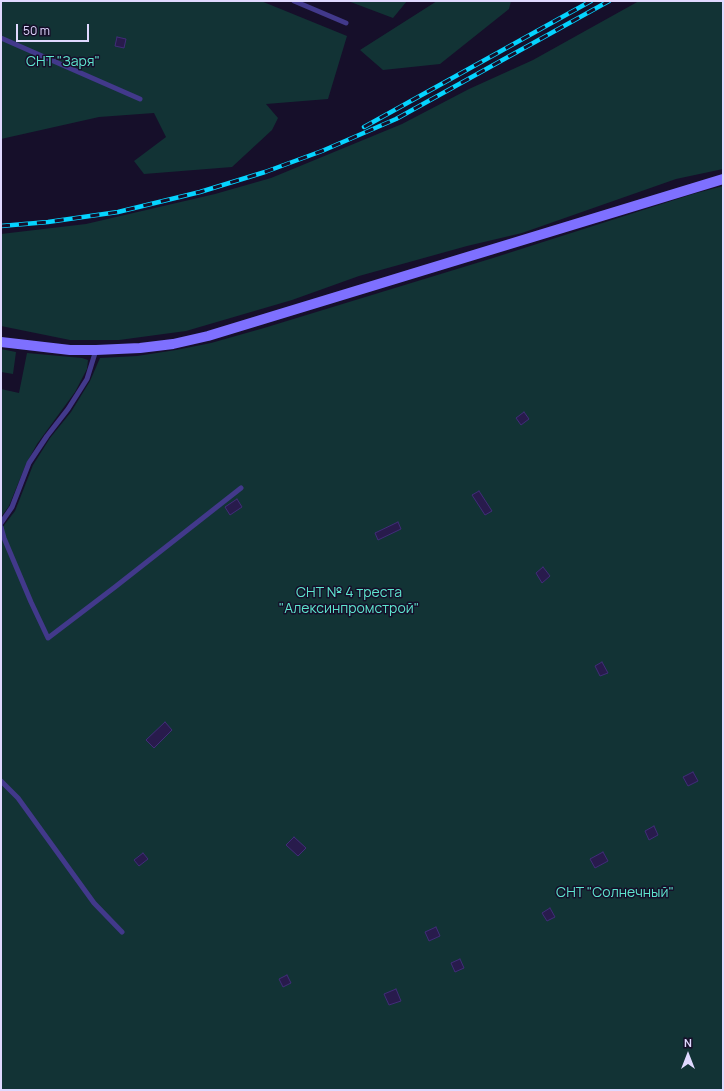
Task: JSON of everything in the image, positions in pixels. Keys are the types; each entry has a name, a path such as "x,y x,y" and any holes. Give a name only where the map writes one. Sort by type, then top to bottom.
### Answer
{"main road":[{"path":"1,342 70,350 140,348 173,344 208,336 723,179"}],"lane":[{"path":"294,1 346,23"},
{"path":"1,38 140,100"},
{"path":"1,524 12,508 29,463 47,436 68,410 87,379 96,350"},
{"path":"1,527 4,538 31,602 48,638 241,488"},
{"path":"1,781 18,798 94,903 122,932"}],"green space":[{"name":"СНТ \"Заря\"","path":"1,1 261,1 347,36 328,99 266,104 278,118 272,130 232,167 144,174 134,161 166,137 154,113 99,117 1,139"},
{"path":"348,1 407,1 393,18"},
{"path":"437,1 511,1 509,9 440,64 383,70 360,50"},
{"path":"639,1 723,1 723,169 676,179 522,233 467,246 359,276 292,300 186,331 119,340 70,340 1,326 1,234 86,224 215,194 271,178 402,124 469,89 533,60"},
{"name":"СНТ № 4 треста \"Алексинпромстрой\"","path":"723,186 723,1090 1,1090 1,529 15,511 33,465 50,438 71,412 90,381 100,358 137,356 211,343 493,258 693,194"},
{"path":"1,349 16,352 13,374 1,372"},
{"path":"27,353 82,358 88,360 87,369 75,392 37,444 26,464 9,506 1,517 1,389 19,393"}],"building":[{"path":"117,37 126,39 124,48 115,46"},
{"path":"524,412 529,419 521,425 516,418"},
{"path":"479,491 492,511 485,515 472,495"},
{"path":"237,499 242,507 230,515 225,507"},
{"path":"398,522 401,529 378,540 375,533"},
{"path":"543,567 550,576 542,583 536,573"},
{"path":"602,662 608,673 600,676 595,666"},
{"path":"165,722 172,730 154,748 146,740"},
{"path":"693,772 698,781 688,786 683,777"},
{"path":"654,826 658,835 649,840 645,831"},
{"path":"294,837 306,848 298,856 286,845"},
{"path":"603,852 608,861 595,868 590,859"},
{"path":"143,853 148,859 139,866 134,860"},
{"path":"550,908 555,917 547,921 542,913"},
{"path":"436,927 440,936 429,941 425,932"},
{"path":"460,959 464,968 455,972 451,963"},
{"path":"287,975 291,983 283,987 279,979"},
{"path":"396,989 401,1001 389,1005 384,994"}],"railway":[{"path":"364,127 591,1"},
{"path":"1,226 48,222 118,212 200,192 265,172 322,151 396,119 609,1"}],"park label":[{"name":"СНТ \"Солнечный\"","path":"615,893"}]}
